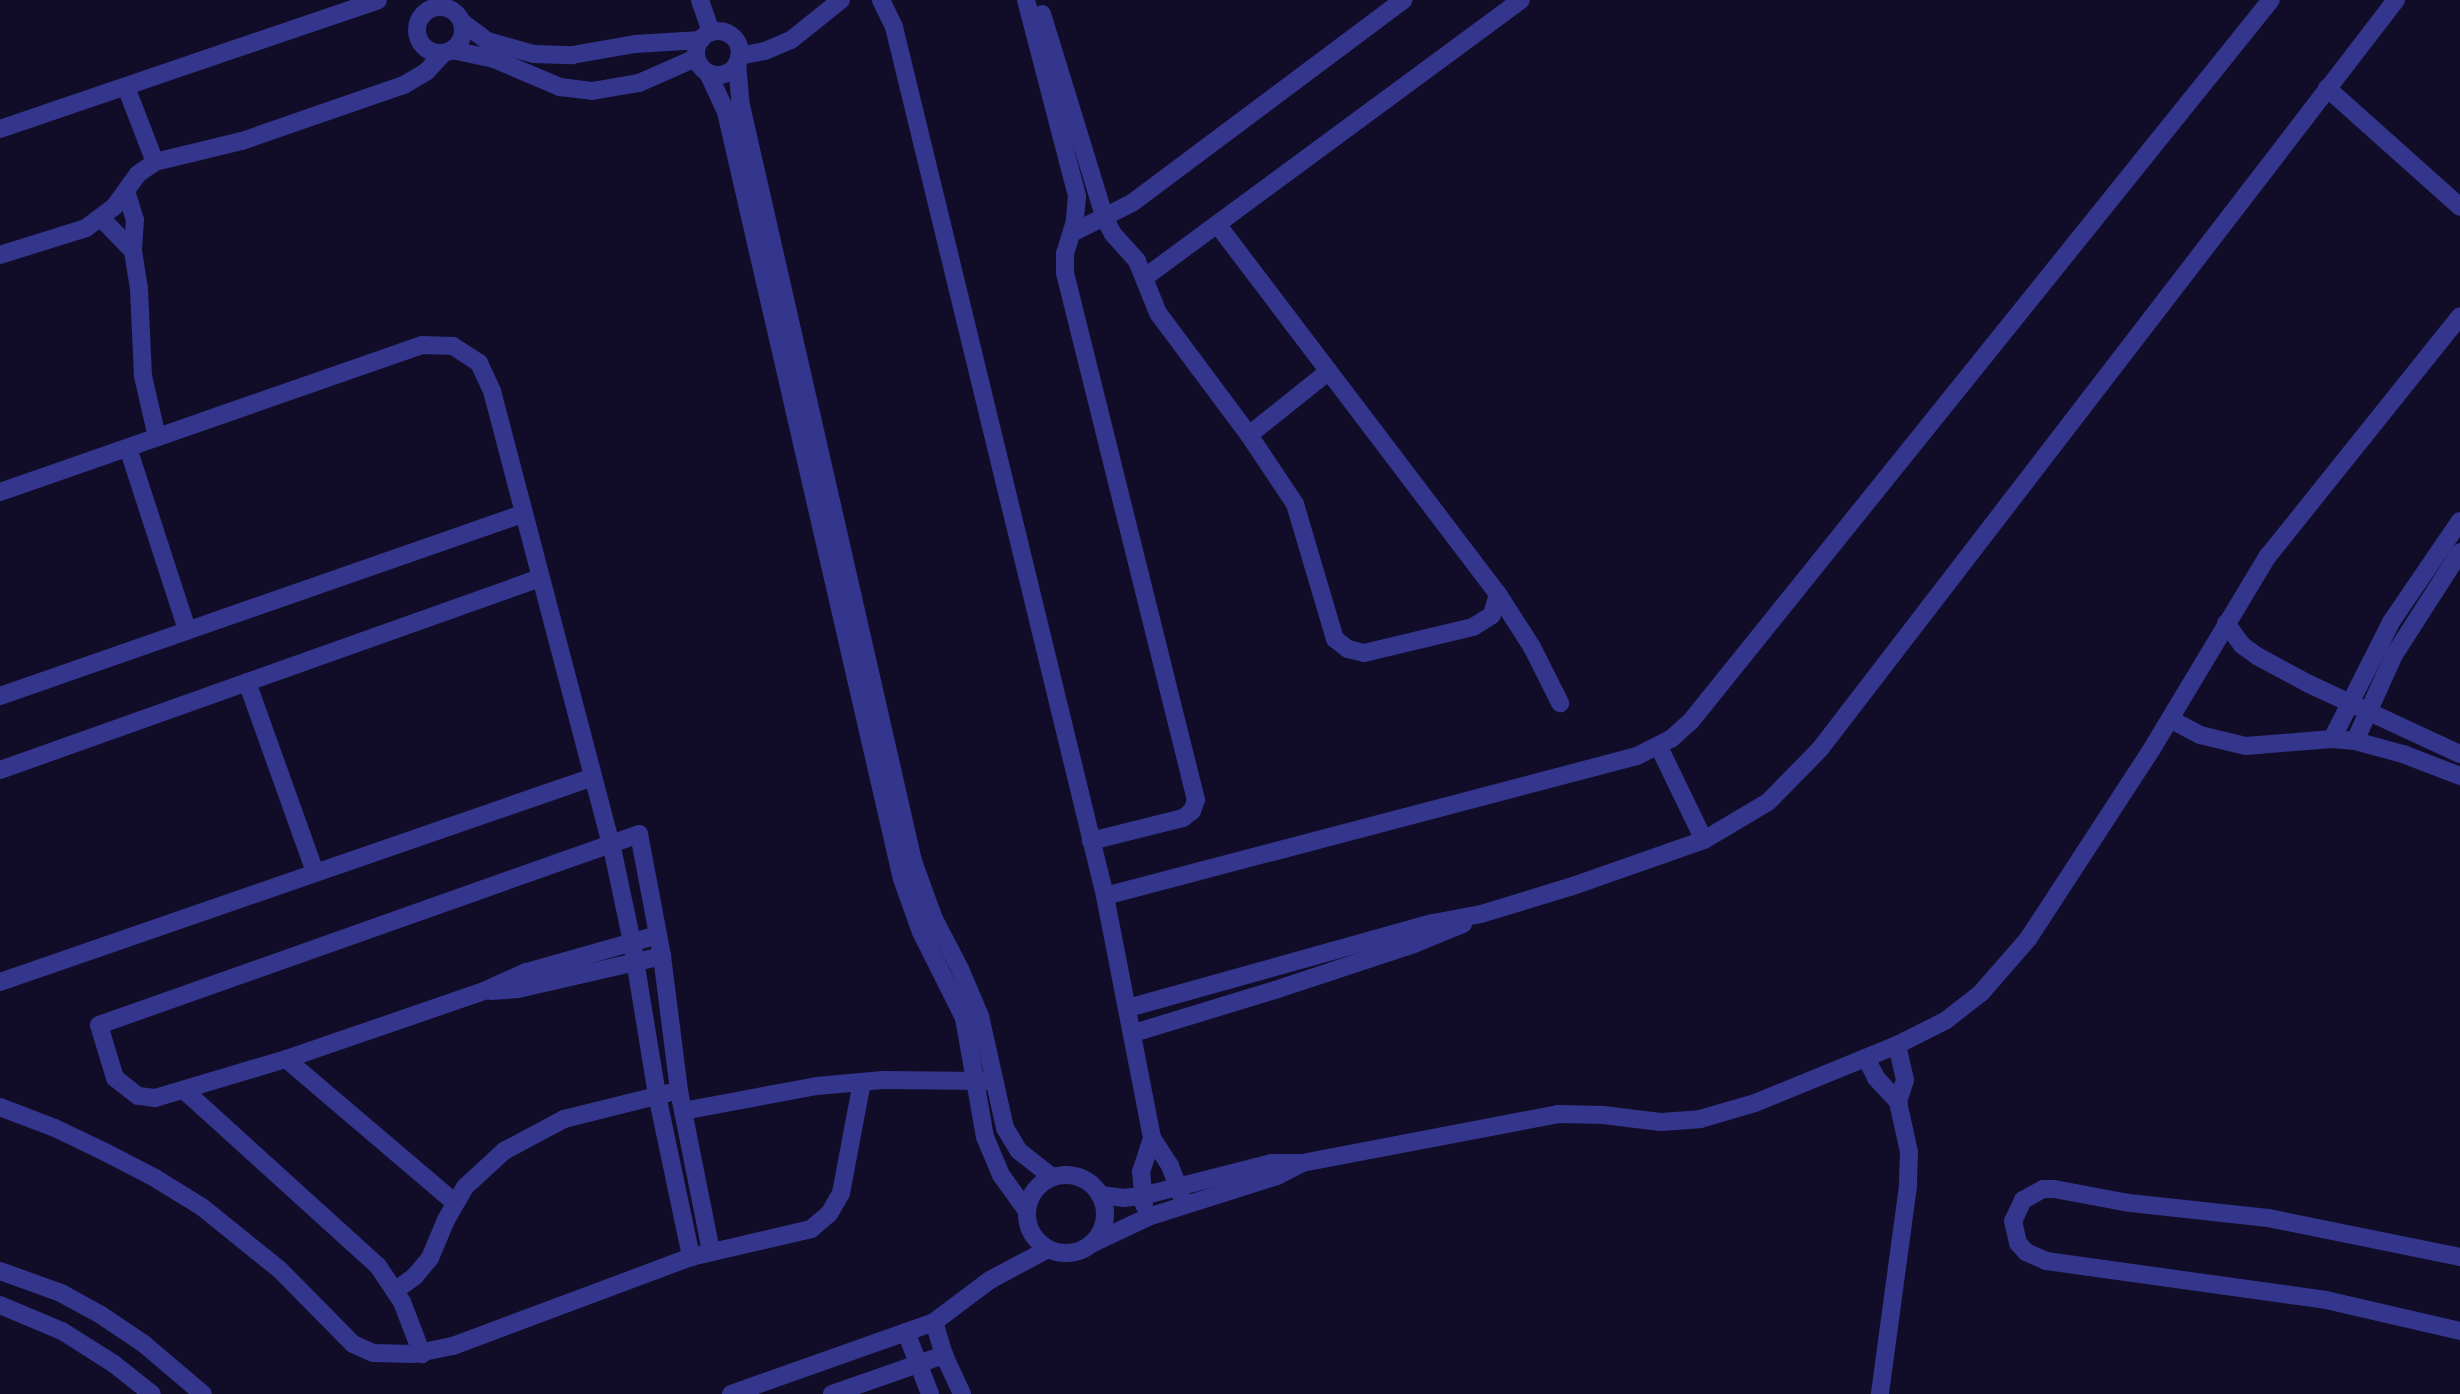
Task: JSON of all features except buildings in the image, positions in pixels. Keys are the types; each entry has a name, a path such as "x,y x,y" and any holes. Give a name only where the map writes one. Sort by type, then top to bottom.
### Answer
{"street":[{"path":"0,129 378,0"},
{"path":"413,0 417,30 422,45 428,50 494,59 560,87 592,91 631,85 696,58 706,36 699,0"},
{"path":"708,73 728,73 738,60 791,40 841,0"},
{"path":"881,0 894,27 1105,896 1134,1032 1152,1138 1165,1156 1181,1195"},
{"path":"1026,0 1075,183 1077,208 1065,253 1065,273 1196,800 1192,811 1183,818 1091,841"},
{"path":"1039,0 1105,219 1113,234 1137,261 1158,313 1250,435 1295,504 1303,524 1330,631 1341,645 1364,653 1480,624 1496,608 1498,594"},
{"path":"1072,233 1105,219 1145,194 1403,0"},
{"path":"1144,278 1521,0"},
{"path":"1105,896 1637,756 1659,747 1691,720 2271,0"},
{"path":"1134,1032 1275,990 1389,944 1433,923 1481,914 1704,840 1768,802 1812,759 2396,0"},
{"path":"418,22 428,10 441,3 458,15 478,36 497,44 552,55 724,32 734,39 740,101 817,474 917,923 964,1018 985,1081 1011,1140 1029,1161 1052,1177"},
{"path":"0,255 70,234 101,218 138,174 155,162 242,141 404,85 426,72 462,38 462,22"},
{"path":"696,58 708,73 726,112 817,474"},
{"path":"126,87 155,162"},
{"path":"2328,88 2460,207"},
{"path":"126,191 135,220 133,251 139,289 143,376 157,438"},
{"path":"101,218 133,251"},
{"path":"1217,224 1498,594 1532,647 1560,703"},
{"path":"1100,1195 1123,1198 1181,1195 1277,1176 1302,1163 1559,1114 1603,1115 1661,1122 1700,1119 1737,1110 1897,1045 1925,1032 1963,1008 2014,958 2170,719 2268,556 2460,316"},
{"path":"0,492 412,348 443,344 472,356 485,372 611,843 632,942 657,1095 691,1257"},
{"path":"1250,435 1329,371"},
{"path":"128,447 187,631"},
{"path":"0,695 522,514"},
{"path":"2332,739 2391,621 2460,521"},
{"path":"2355,741 2367,711 2410,627 2460,552"},
{"path":"0,770 540,578"},
{"path":"2226,623 2236,638 2257,656 2349,703 2460,754"},
{"path":"247,682 316,872"},
{"path":"2170,719 2208,737 2246,746 2332,739 2355,741 2403,754 2460,776"},
{"path":"1659,747 1704,840"},
{"path":"0,982 593,777"},
{"path":"658,934 526,972 484,991 286,1059 185,1091 147,1098 122,1086 110,1069 99,1025 639,834 658,934 662,956 679,1091 711,1251"},
{"path":"1128,1008 1269,970 1389,944"},
{"path":"484,991 518,989 662,956"},
{"path":"1269,970 1275,990"},
{"path":"1897,1045 1905,1080 1898,1102"},
{"path":"1866,1058 1876,1078 1898,1102 1907,1135 1909,1169 1880,1394"},
{"path":"286,1059 455,1203"},
{"path":"683,1111 772,1092 862,1082 985,1081"},
{"path":"985,1081 985,1137 1013,1194 1027,1211 1032,1233 1048,1248 1069,1252 1089,1245 1147,1217 1181,1195"},
{"path":"0,1107 55,1128 105,1152 202,1207 259,1252 344,1337 362,1350 382,1354 422,1354 453,1346 691,1257 800,1234 829,1214 844,1181 862,1082"},
{"path":"185,1091 378,1266 396,1290 422,1354"},
{"path":"396,1290 415,1276 430,1258 455,1203 484,1167 533,1133 581,1113 679,1091"},
{"path":"1147,1217 1142,1196 1141,1172 1152,1138"},
{"path":"1027,1211 1034,1191 1052,1177 1074,1176 1084,1180 1100,1195 1105,1216 1102,1227 1089,1245"},
{"path":"2460,1257 2268,1218 2129,1203 2054,1189 2043,1189 2023,1200 2014,1221 2018,1243 2026,1252 2046,1261 2326,1300 2460,1331"},
{"path":"731,1394 934,1322 990,1280 1048,1248"},
{"path":"0,1271 61,1293 102,1315 174,1367 203,1394"},
{"path":"0,1305 62,1331 114,1364 152,1394"},
{"path":"934,1322 944,1355 962,1394"},
{"path":"906,1332 916,1364 930,1394"},
{"path":"832,1394 944,1355"}]}
